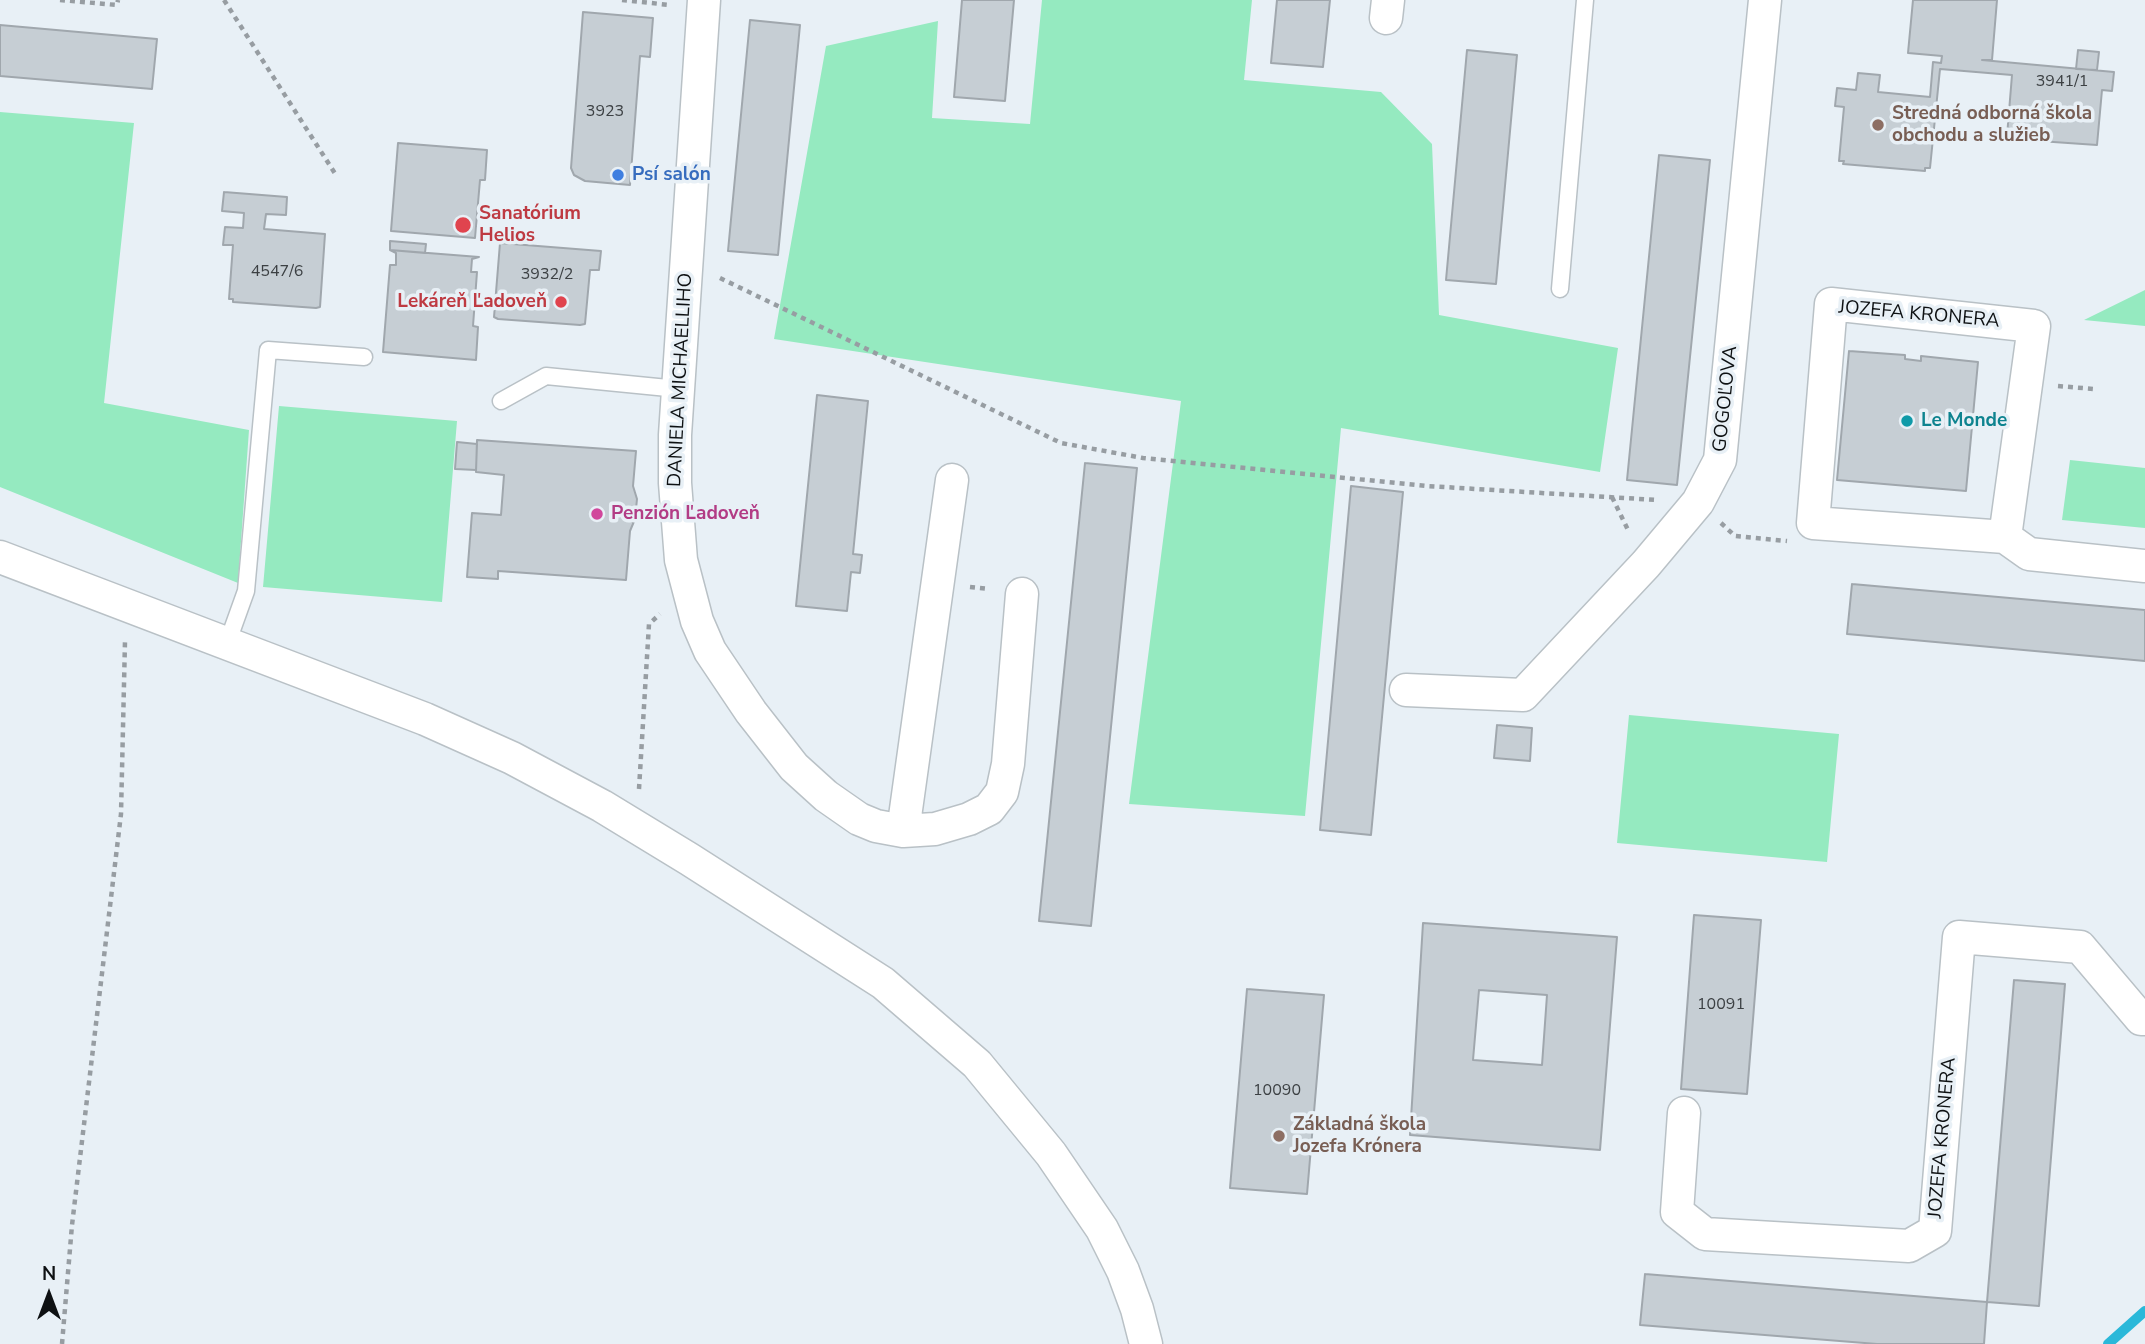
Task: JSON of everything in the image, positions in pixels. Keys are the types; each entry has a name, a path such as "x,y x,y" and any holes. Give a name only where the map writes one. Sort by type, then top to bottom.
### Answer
{"street":[{"name":"GOGOĽOVA","path":"1406,690 1523,695 1646,564 1698,502 1720,460 1765,0"},
{"name":"DANIELA MICHAELLIHO","path":"704,4 675,435 676,512 681,560 697,621 710,651 737,693 794,766 826,796 859,819 876,826 903,831 935,829 969,819 989,809 1002,792 1008,764 1022,594"},
{"name":"JOZEFA KRONERA","path":"2005,537 2034,326 1831,304 1814,523 2005,537 2029,554 2145,566"},
{"path":"903,831 952,480"},
{"path":"0,557 425,719 512,758 602,806 883,983 977,1064 1051,1154 1102,1229 1118,1261 1137,1309 1146,1344"},
{"name":"JOZEFA KRONERA","path":"1684,1112 1677,1212 1705,1234 1909,1246 1936,1231 1959,937 2080,947 2141,1019 2145,1019"}],"lane":[{"path":"1560,289 1586,0"},
{"path":"227,644 246,591 268,350 364,357"},
{"path":"501,401 546,376 678,389"}],"path":[{"path":"60,0 117,5 118,0"},
{"path":"224,0 336,175"},
{"path":"622,0 704,4"},
{"path":"686,262 1060,443 1143,458 1387,482 1698,502 1735,536 1797,542"},
{"path":"638,794 649,624 688,589"},
{"path":"62,1344 72,1225 121,814 125,637 134,610"}],"green space":[{"path":"1042,0 1252,0 1244,80 1381,92 1432,144 1439,315 1618,348 1600,472 1341,428 1305,816 1129,804 1181,401 774,339 826,46 938,21 932,118 1030,124"},
{"path":"0,112 134,123 104,403 249,430 238,583 0,487"},
{"path":"2145,290 2145,326 2084,320"},
{"path":"279,406 457,421 442,602 263,587"},
{"path":"2070,460 2145,468 2145,528 2062,520"},
{"path":"1629,715 1839,734 1827,862 1617,843"}],"building":[{"path":"962,0 1014,0 1005,101 954,97"},
{"path":"1277,0 1330,0 1323,67 1271,63"},
{"path":"1913,0 1997,0 1992,60 1982,60 2114,72 2112,91 2102,90 2097,145 2010,139 2010,136 2007,136 2012,75 1940,69 1930,168 1925,168 1925,171 1843,164 1844,161 1839,161 1844,107 1835,106 1837,88 1856,90 1858,73 1880,75 1878,92 1930,97 1933,62 1941,63 1942,56 1908,53"},
{"path":"583,12 653,18 650,57 640,56 630,185 585,181 574,175 571,168"},
{"path":"750,20 800,25 778,255 728,251"},
{"path":"0,25 157,39 152,89 0,76"},
{"path":"1467,50 1517,55 1496,284 1446,280"},
{"path":"2078,50 2099,52 2097,70 2076,69"},
{"path":"398,143 487,150 485,180 480,180 475,238 391,231"},
{"path":"1659,155 1710,160 1677,485 1627,480"},
{"path":"224,192 287,197 286,215 266,214 264,229 325,234 320,307 233,302 233,299 229,299 233,245 223,245 225,227 243,228 244,213 222,211"},
{"path":"390,241 426,244 425,253 390,250"},
{"path":"500,243 601,251 599,270 590,270 585,324 494,317"},
{"path":"390,250 479,257 472,259 471,272 477,272 473,326 478,327 476,360 383,352 390,265 396,265 396,253"},
{"name":"Le Monde","path":"1849,351 1905,355 1905,359 1921,361 1921,356 1978,362 1966,491 1837,480"},
{"path":"817,395 868,401 853,554 862,555 860,573 851,572 847,611 796,606"},
{"path":"477,440 636,451 633,486 637,499 635,519 630,531 626,580 498,571 498,579 467,577 472,513 501,515 504,475 476,472"},
{"path":"457,442 477,444 476,470 455,469"},
{"path":"1085,463 1137,468 1091,926 1039,921"},
{"path":"1351,486 1403,492 1371,835 1320,830"},
{"path":"1852,584 2145,610 2145,661 1847,634"},
{"path":"1497,725 1532,728 1530,761 1494,758"},
{"path":"1694,915 1761,920 1747,1094 1681,1089"},
{"path":"1423,923 1617,937 1600,1150 1410,1135","holes":["1479,990 1547,995 1542,1065 1473,1060"]},
{"path":"2014,980 2065,984 2039,1306 1987,1302"},
{"path":"1247,989 1324,995 1307,1194 1230,1188"},
{"path":"1645,1274 1987,1302 1984,1344 1877,1344 1640,1325"}],"waterway":[{"path":"2108,1344 2145,1311"}],"place":[{"name":"Stredná odborná škola obchodu a služieb","path":"1878,125"},
{"name":"Psí salón","path":"618,175"},
{"name":"Sanatórium Helios","path":"463,225"},
{"name":"Lekáreň Ľadoveň","path":"561,302"},
{"name":"Le Monde","path":"1907,421"},
{"name":"Penzión Ľadoveň","path":"597,514"},
{"name":"Základná škola Jozefa Krónera","path":"1279,1136"}]}
